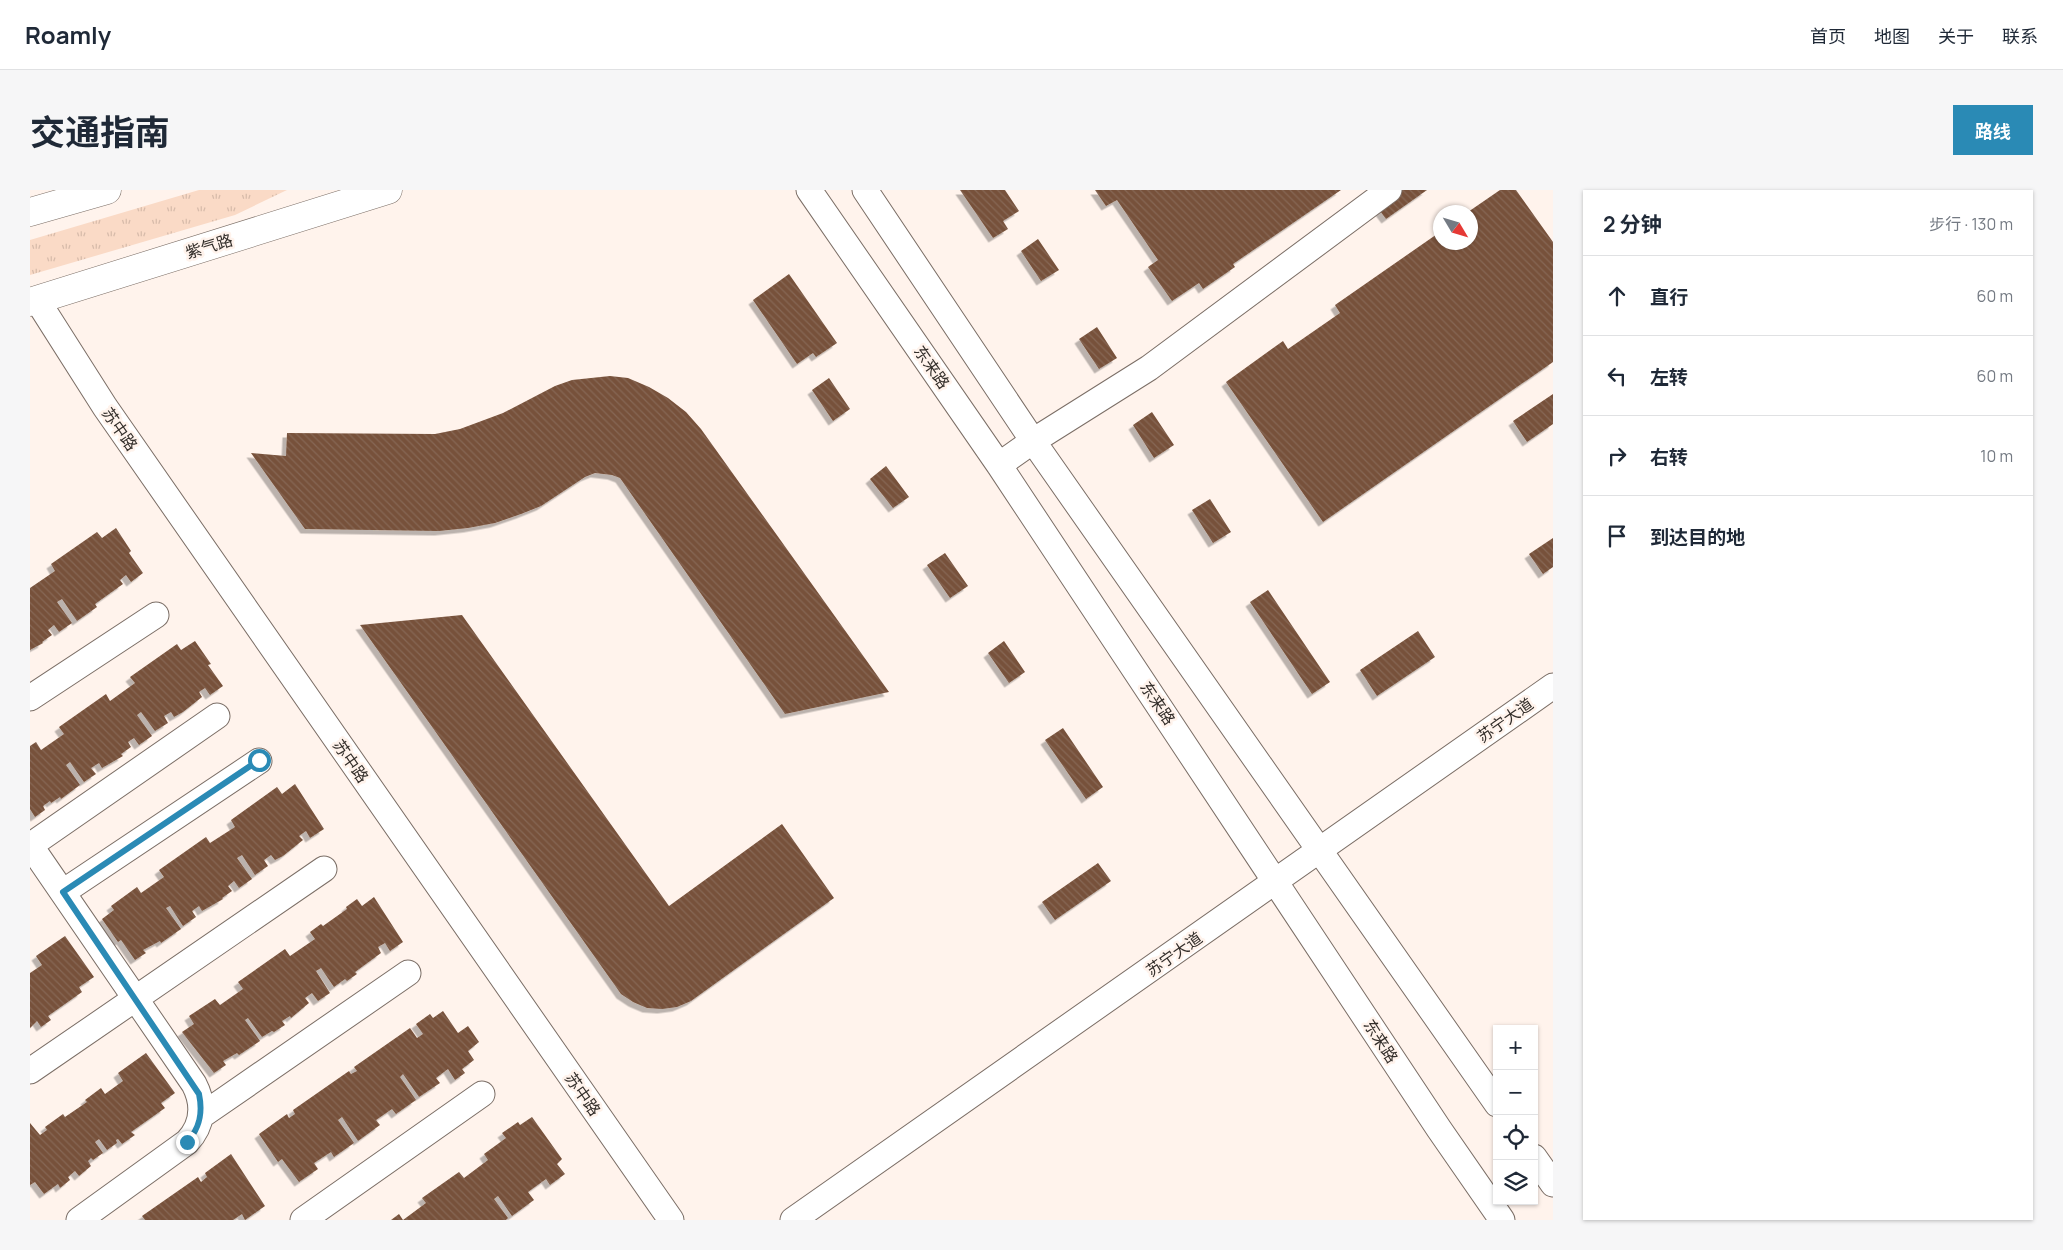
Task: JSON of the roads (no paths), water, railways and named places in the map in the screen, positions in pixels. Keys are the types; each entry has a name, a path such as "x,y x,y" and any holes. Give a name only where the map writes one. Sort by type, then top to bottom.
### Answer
{"main road":[{"path":"30,212 107,190"},
{"name":"紫气路","path":"33,301 388,190"}],"street":[{"name":"东来路","path":"809,190 1000,465 1439,1130 1502,1220"},
{"path":"865,190 1033,441 1493,1098"},
{"path":"1000,465 1033,441 1149,368 1389,190"},
{"name":"苏中路","path":"33,301 671,1220"},
{"path":"30,698 156,615"},
{"name":"苏宁大道","path":"793,1220 1553,686"},
{"path":"79,1220 194,1135 201,1116 199,1094 30,845 217,716"},
{"path":"63,892 259,760"},
{"path":"30,1072 324,870"},
{"path":"201,1116 408,973"},
{"path":"303,1220 482,1094"},
{"path":"1535,1160 1553,1184"}]}
